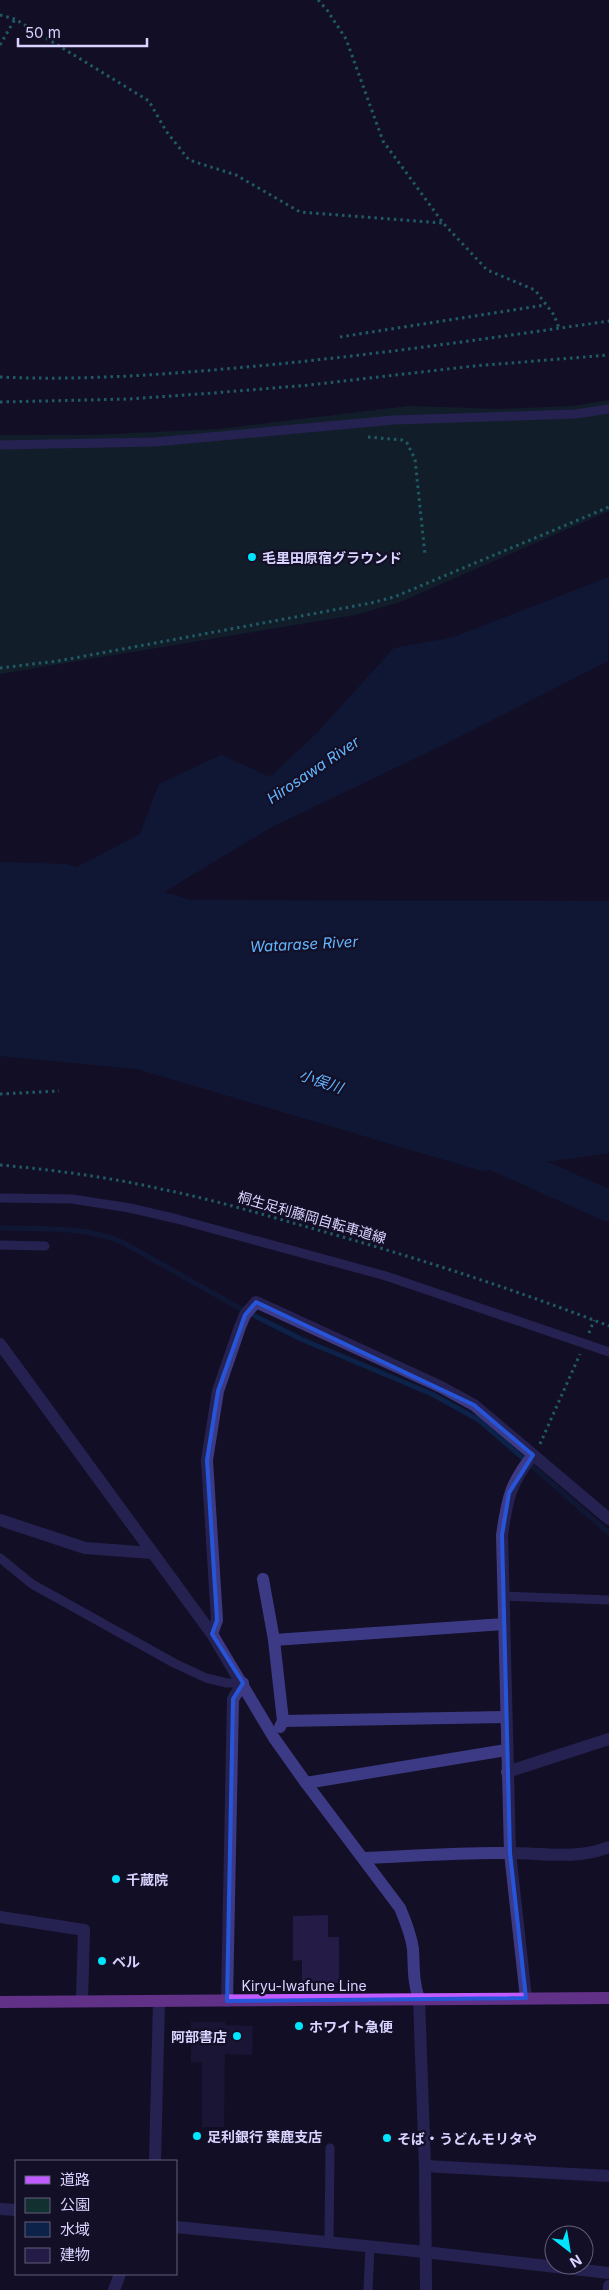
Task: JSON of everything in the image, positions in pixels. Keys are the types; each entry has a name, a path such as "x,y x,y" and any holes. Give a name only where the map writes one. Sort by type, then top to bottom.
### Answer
{"main road":[{"name":"Kiryu-Iwafune Line","path":"0,2002 609,1998"}],"street":[{"path":"212,1634 217,1620 207,1460 218,1391 245,1315 256,1302 441,1387 474,1405 528,1461 609,1519"},
{"path":"0,1344 212,1634 243,1683 274,1738 306,1784 364,1858 400,1908 409,1928 413,1948 414,1984 419,2000 425,2166 426,2290"},
{"path":"526,1998 510,1853 505,1717 502,1535 508,1493 528,1461"},
{"path":"0,1520 85,1548 152,1553"},
{"path":"263,1579 274,1640 282,1721 274,1738"},
{"path":"274,1640 504,1624"},
{"path":"228,2001 233,1699 243,1683"},
{"path":"282,1721 505,1717"},
{"path":"507,1772 609,1739"},
{"path":"306,1784 506,1750"},
{"path":"364,1858 510,1853 574,1855 592,1854 609,1847"},
{"path":"0,1917 84,1930 82,2002"},
{"path":"155,2160 159,2002"},
{"path":"425,2166 609,2176"},
{"path":"0,2209 15,2210"},
{"path":"178,2227 370,2246 609,2273"},
{"path":"114,2290 120,2275"}],"lane":[{"path":"0,445 155,442 394,420 576,414 609,409"},
{"path":"0,1198 72,1199 130,1208 177,1219 386,1276 609,1352"},
{"path":"0,1244 45,1246"},
{"path":"0,1558 32,1584 174,1663 206,1678 227,1683 243,1683"},
{"path":"503,1596 609,1600"},
{"path":"329,2242 330,2148"},
{"path":"368,2290 370,2246"}],"path":[{"path":"318,0 327,10 346,40 383,141 442,223 487,270 535,290 554,315 559,328"},
{"path":"0,15 15,19 149,102 166,132 189,160 236,175 300,212 442,223"},
{"path":"0,45 15,19"},
{"path":"340,337 546,304"},
{"path":"0,377 131,376 215,370 410,349 609,321"},
{"path":"0,402 129,399 213,393 310,385 474,366 609,355"},
{"path":"350,424 356,432 363,436 402,440 407,443 415,459 425,555"},
{"path":"0,668 58,660 371,604 394,597 609,507"},
{"path":"0,1094 59,1091"},
{"name":"桐生足利藤岡自転車道線","path":"0,1165 99,1177 162,1189 260,1214 387,1250 609,1326"},
{"path":"587,1338 594,1320"},
{"path":"528,1461 539,1448 577,1363"}],"highlighted area":[{"path":"256,1302 474,1405 533,1455 509,1493 502,1535 510,1853 526,1998 227,2001 233,1699 243,1683 212,1634 217,1620 207,1460 218,1391 245,1315"}],"green space":[{"name":"毛里田原宿グラウンド","path":"609,400 609,511 400,602 355,615 0,674 0,435 93,435 219,429 409,406 499,409 574,406"}],"water":[{"path":"609,577 608,661 449,742 270,828 164,892 191,900 609,901 609,1153 482,1171 137,1069 0,1056 0,862 66,864 77,867 140,834 159,784 221,755 270,777 316,734 394,648 454,637"}],"building":[{"path":"328,1915 328,1937 339,1937 339,1983 302,1983 302,1960 293,1961 293,1916"},
{"path":"191,2022 225,2022 225,2025 253,2026 252,2055 225,2054 224,2127 202,2127 202,2062 191,2062"}],"waterway":[{"name":"小俣川","path":"479,1148 609,1206"},
{"path":"0,1228 62,1229 92,1233 122,1242 243,1310"},
{"path":"255,1316 301,1339 432,1394 479,1420 609,1533"}],"place":[{"name":"毛里田原宿グラウンド","path":"252,557"},
{"name":"千蔵院","path":"116,1879"},
{"name":"ベル","path":"102,1961"},
{"name":"ホワイト急便","path":"299,2026"},
{"name":"阿部書店","path":"237,2036"},
{"name":"足利銀行 葉鹿支店","path":"197,2136"},
{"name":"そば・うどんモリタや","path":"387,2138"}],"water label":[{"name":"Hirosawa River","path":"313,770"},
{"name":"Watarase River","path":"304,944"}]}
